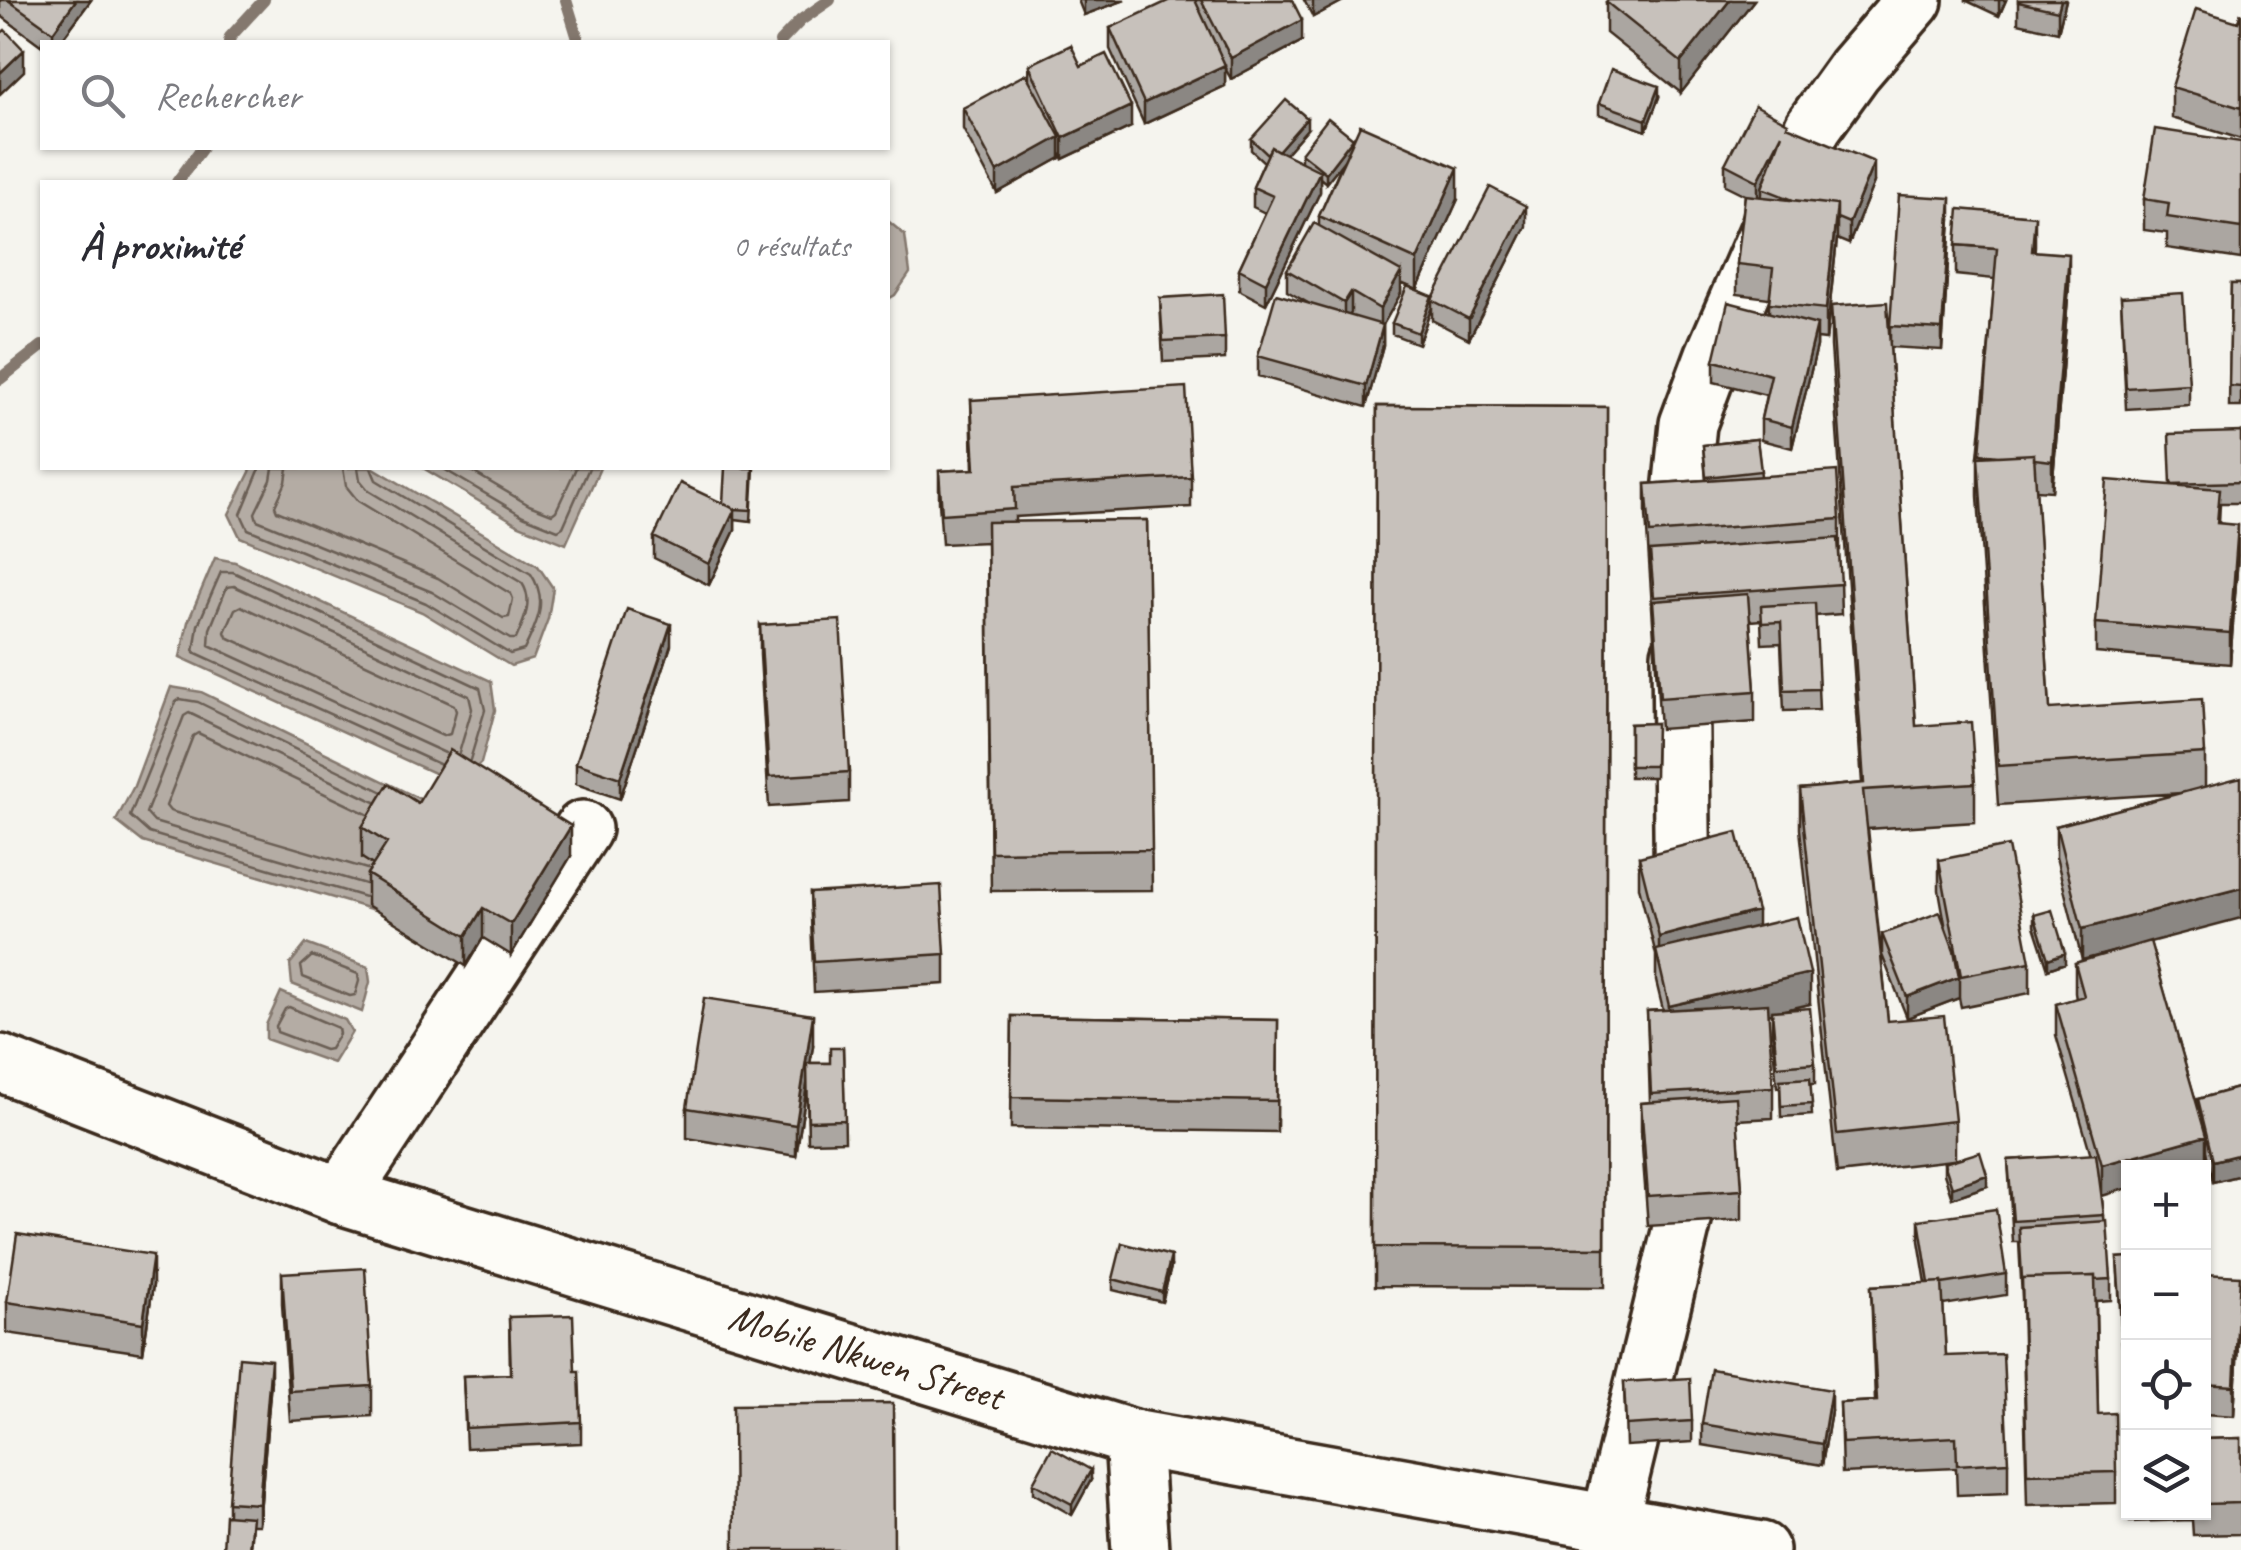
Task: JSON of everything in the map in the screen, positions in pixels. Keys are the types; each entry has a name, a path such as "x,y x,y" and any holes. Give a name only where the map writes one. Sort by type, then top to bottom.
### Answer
{"main road":[{"path":"1683,972 1679,512 1688,424 1812,127 1914,0"},
{"path":"340,1196 582,829"},
{"name":"Mobile Nkwen Street","path":"0,1063 340,1196 1133,1438 1761,1550"},
{"path":"1610,1521 1686,1212 1684,1092"},
{"path":"1133,1438 1140,1550"}],"water":[{"path":"890,223 905,235 910,273 890,298"},
{"path":"251,470 377,470 538,566 553,588 548,619 533,659 511,666 422,612 240,537 229,514"},
{"path":"426,470 599,470 566,544 519,525"},
{"path":"215,558 235,562 491,681 495,710 481,763 458,784 180,657 188,622"},
{"path":"171,687 201,692 461,819 415,922 143,842 116,821 134,786"},
{"path":"306,944 368,967 370,982 362,1012 292,984 290,964"},
{"path":"281,992 345,1020 352,1032 333,1063 266,1039 266,1025"}],"building":[{"path":"8,0 76,0 53,32"},
{"path":"1170,0 1195,0 1225,65 1144,103 1110,28"},
{"path":"1201,0 1292,0 1302,20 1231,58"},
{"path":"1608,0 1730,0 1681,62"},
{"path":"2018,0 2061,0 2058,11"},
{"path":"2196,9 2238,22 2241,13 2241,108 2172,87"},
{"path":"5,30 24,50 0,73 0,34"},
{"path":"1071,45 1081,66 1106,54 1131,106 1063,138 1029,65"},
{"path":"1611,69 1659,86 1646,120 1599,103"},
{"path":"1026,74 1060,137 997,172 963,108"},
{"path":"1286,100 1307,118 1278,151 1271,147 1267,154 1251,139"},
{"path":"1755,105 1788,123 1787,126 1874,162 1849,223 1837,218 1837,205 1793,200 1762,188 1782,134 1758,181 1725,164"},
{"path":"1328,118 1353,138 1326,173 1301,153"},
{"path":"1360,125 1458,168 1417,260 1319,216"},
{"path":"2155,129 2241,142 2241,228 2167,217 2169,203 2144,199"},
{"path":"1271,147 1320,171 1266,283 1239,269 1273,196 1253,187"},
{"path":"1490,187 1526,206 1469,319 1432,300"},
{"path":"1745,195 1837,205 1826,309 1769,303 1773,268 1737,264"},
{"path":"1899,195 1951,198 1942,329 1890,326"},
{"path":"1959,209 2035,216 2032,251 2069,254 2052,461 2034,459 2034,454 1980,454 1997,248 1956,245"},
{"path":"1314,223 1401,272 1380,309 1351,292 1344,303 1287,270"},
{"path":"2231,284 2241,284 2241,387 2229,386"},
{"path":"1407,286 1432,296 1418,333 1392,323"},
{"path":"2183,293 2189,384 2126,388 2121,297"},
{"path":"1223,294 1225,338 1163,341 1160,298"},
{"path":"1276,294 1383,325 1366,386 1258,356"},
{"path":"1728,302 1817,325 1792,427 1761,419 1771,375 1714,361"},
{"path":"1887,302 1916,726 1971,722 1975,783 1863,790 1888,1021 1944,1016 1955,1121 1837,1134 1800,789 1864,783 1831,306"},
{"path":"1186,387 1191,477 1014,487 1015,509 942,514 939,471 975,469 971,400"},
{"path":"1377,406 1607,407 1605,1248 1375,1247"},
{"path":"2241,432 2241,482 2171,484 2169,434"},
{"path":"1757,439 1761,471 1706,477 1703,445"},
{"path":"2034,454 2050,709 2202,699 2205,753 1998,766 1978,457"},
{"path":"725,470 753,470 751,510 734,509 723,503"},
{"path":"1837,471 1840,519 1650,533 1646,484"},
{"path":"2107,480 2220,489 2217,523 2238,525 2230,633 2096,623"},
{"path":"680,483 735,509 709,564 654,537"},
{"path":"1147,520 1152,850 991,852 987,522"},
{"path":"1838,538 1841,584 1654,597 1650,551"},
{"path":"1748,594 1755,691 1660,698 1653,601"},
{"path":"1815,603 1819,689 1784,690 1781,622 1762,623 1761,606"},
{"path":"627,609 671,624 620,778 576,763"},
{"path":"840,620 849,772 769,777 760,625"},
{"path":"1656,723 1655,766 1630,766 1630,724"},
{"path":"450,750 571,826 511,924 483,908 466,936 367,874 387,843 362,827 388,784 418,803"},
{"path":"2241,777 2241,888 2082,929 2056,826"},
{"path":"1737,832 1757,911 1659,937 1639,857"},
{"path":"2008,846 2030,962 1961,976 1939,860"},
{"path":"941,885 945,954 814,962 810,893"},
{"path":"2052,910 2065,953 2048,959 2034,915"},
{"path":"1940,912 1959,977 1907,997 1882,934"},
{"path":"1797,917 1810,973 1669,1006 1656,950"},
{"path":"2150,941 2206,1136 2102,1165 2056,1004 2084,996 2075,963"},
{"path":"704,998 813,1015 796,1125 687,1108"},
{"path":"1768,1004 1773,1087 1651,1094 1647,1011"},
{"path":"1810,1008 1815,1063 1777,1066 1772,1011"},
{"path":"1012,1016 1278,1020 1277,1101 1011,1097"},
{"path":"830,1048 843,1048 845,1120 808,1121 807,1063 830,1063"},
{"path":"1810,1078 1812,1104 1781,1106 1780,1080"},
{"path":"2241,1087 2241,1154 2213,1161 2198,1099"},
{"path":"1736,1097 1742,1190 1648,1196 1641,1103"},
{"path":"1980,1152 1987,1175 1952,1187 1944,1163"},
{"path":"2096,1154 2104,1215 2013,1221 2008,1160"},
{"path":"1996,1209 2006,1274 1929,1283 1919,1220"},
{"path":"2107,1221 2111,1279 2022,1278 2019,1227"},
{"path":"17,1234 153,1255 143,1323 7,1302"},
{"path":"1122,1243 1171,1256 1162,1292 1113,1279"},
{"path":"2117,1258 2121,1258 2121,1316"},
{"path":"365,1268 372,1386 290,1391 282,1273"},
{"path":"2211,1274 2240,1276 2234,1386 2211,1384"},
{"path":"2095,1276 2098,1414 2115,1413 2116,1472 2027,1474 2022,1278"},
{"path":"1942,1282 1946,1356 2003,1354 2008,1462 1957,1465 1956,1437 1842,1443 1840,1403 1877,1401 1871,1286"},
{"path":"573,1315 581,1422 466,1428 463,1376 511,1374 509,1317"},
{"path":"239,1357 271,1360 259,1504 228,1502"},
{"path":"1711,1369 1831,1390 1822,1444 1702,1424"},
{"path":"1690,1378 1692,1421 1626,1425 1624,1382"},
{"path":"893,1403 894,1550 734,1550 733,1405"},
{"path":"2241,1438 2241,1503 2211,1504 2211,1439"},
{"path":"1052,1448 1091,1470 1072,1504 1033,1483"},
{"path":"225,1515 252,1517 249,1550 223,1550"}],"waterway":[{"path":"229,40 264,0"},
{"path":"566,0 578,40"},
{"path":"782,40 801,20 830,0"},
{"path":"178,180 201,150"},
{"path":"0,379 40,348"}]}
